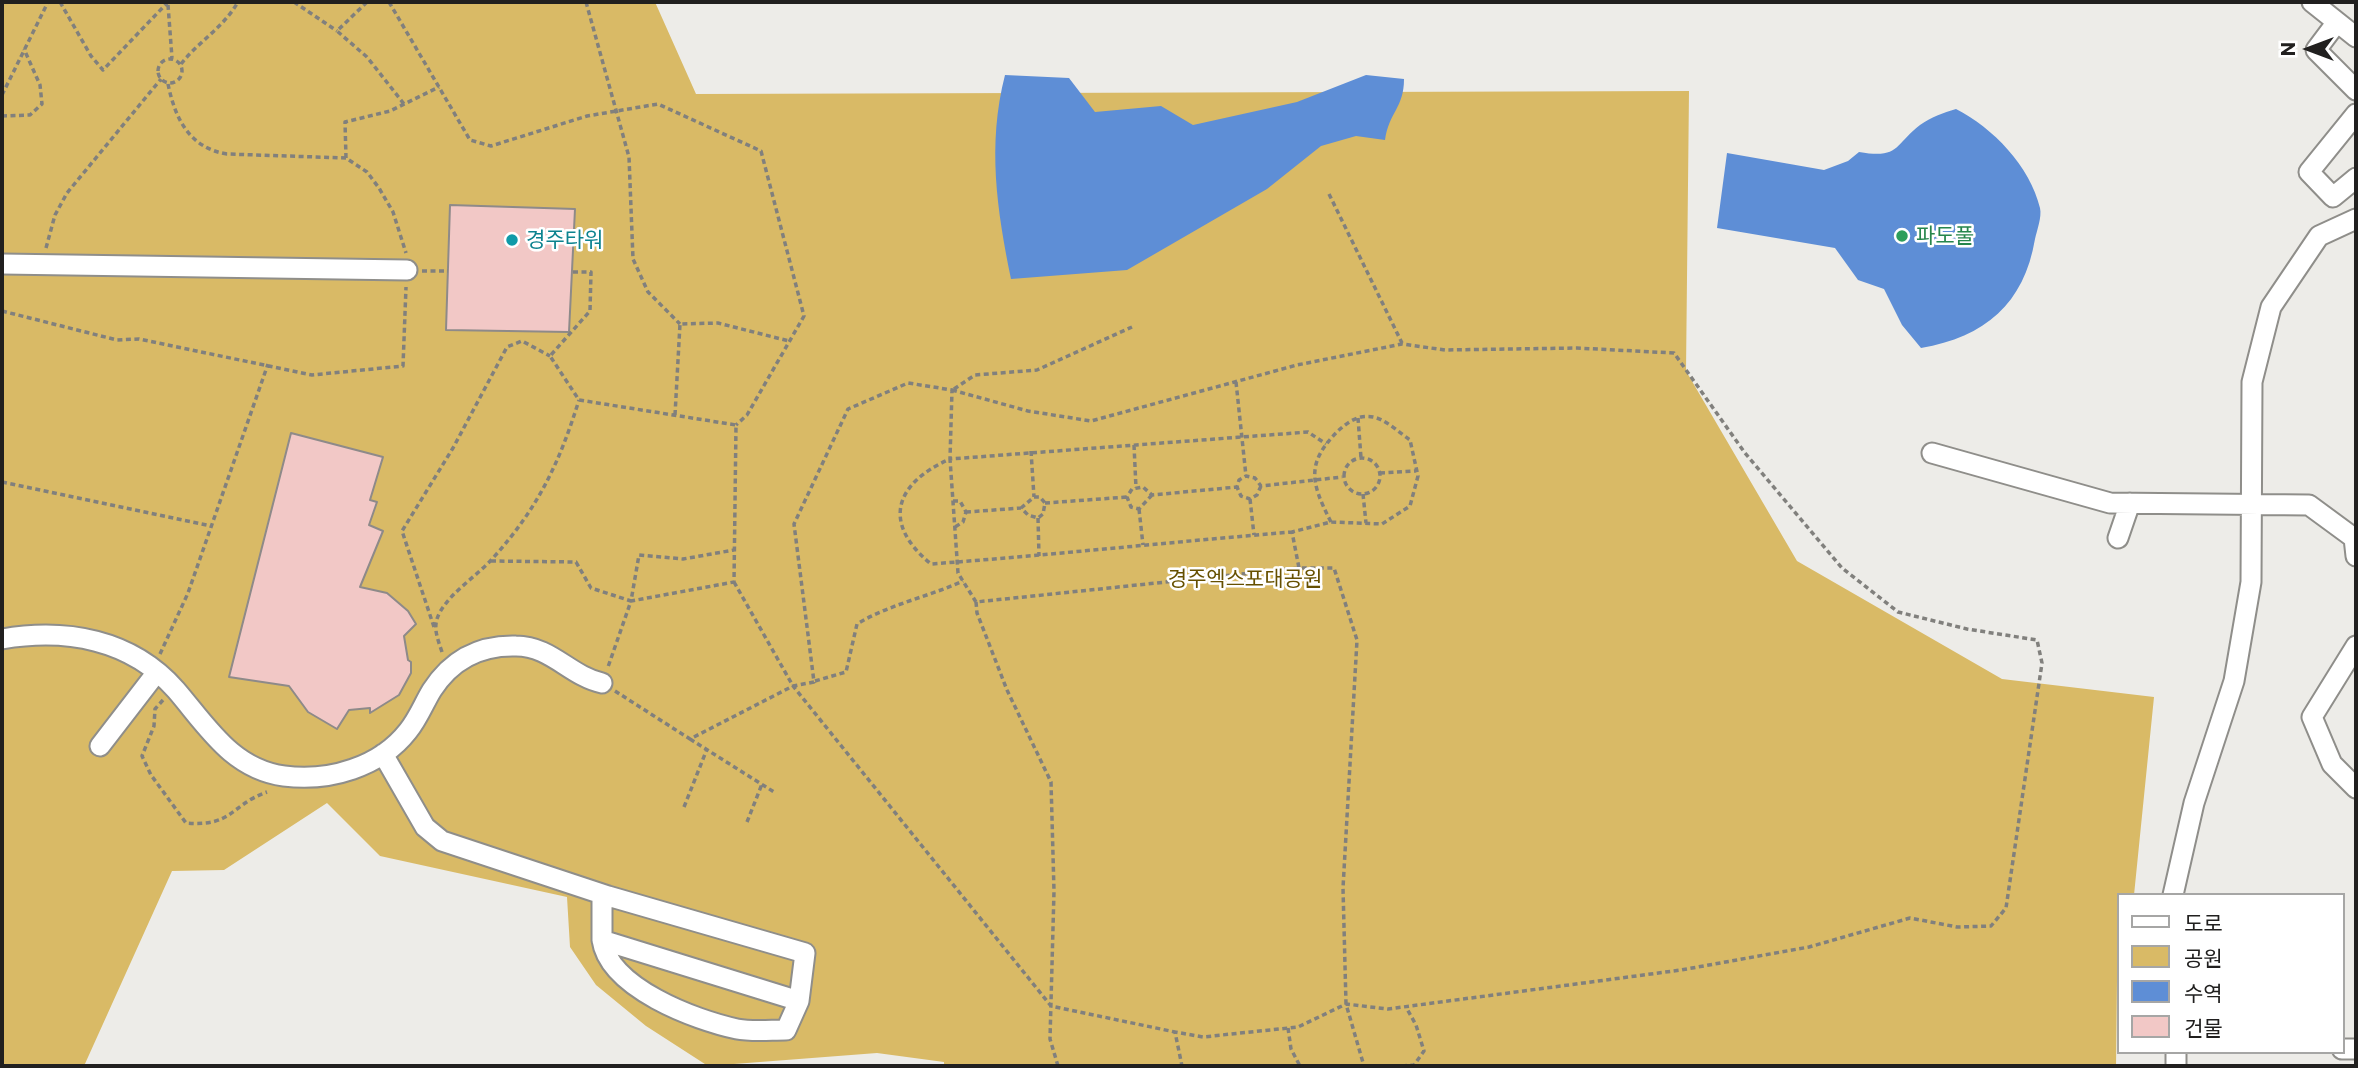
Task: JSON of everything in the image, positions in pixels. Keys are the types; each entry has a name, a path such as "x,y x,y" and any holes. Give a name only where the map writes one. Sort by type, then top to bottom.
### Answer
{"street":[{"path":"2312,2 2356,37"},
{"path":"2337,22 2316,50 2356,90"},
{"path":"2354,122 2309,172 2333,197 2356,178"},
{"path":"2174,893 2194,803 2234,681 2251,582 2252,382 2271,307 2319,236 2356,219"},
{"path":"2,264 407,270"},
{"path":"1932,453 2110,503 2309,505 2354,538 2356,556"},
{"path":"2118,537 2130,503"},
{"path":"2,639 63,634 89,638 121,649 155,671 175,689 206,728 232,754 256,769 282,776 309,778 344,772 383,754 409,730 433,688 454,663 488,648 517,646 549,654 584,679 602,683"},
{"path":"2356,646 2312,717 2332,764 2356,788"},
{"path":"100,746 155,671"},
{"path":"383,754 425,827 442,841 602,894 805,953 799,1001 786,1030 738,1029 684,1013 633,986 603,951 602,894"},
{"path":"602,940 799,1001"}],"path":[{"path":"2,95 48,2"},
{"path":"60,2 91,56 103,70 168,3"},
{"path":"168,84 178,79 181,64 229,18 238,2"},
{"path":"294,2 337,31 367,57 404,104"},
{"path":"337,31 367,2"},
{"path":"389,2 470,140 491,146 616,110 658,104 761,151 804,317 747,415 736,425 734,582 793,686 1051,1006 1203,1037 1298,1027 1346,1004 1388,1009 1681,970 1809,947 1910,918 1958,927 1991,926 2006,908 2042,663 2037,640 1968,629 1898,612 1842,568 1745,453 1674,353 1577,348 1445,350 1402,344 1236,382 1091,421 1028,411 952,390 908,383 848,409 794,524 814,682"},
{"path":"586,2 629,157 633,259 648,292 680,324 718,323 789,341"},
{"path":"168,3 172,58"},
{"path":"2,116 30,115 42,104 40,85 24,49"},
{"path":"2,311 117,340 139,339 312,375 403,366 407,270 405,243 393,212 367,172 346,158 228,154 213,151 180,124 168,84 161,79 159,67 164,60 172,58 181,64"},
{"path":"43,264 55,215 67,193 161,79"},
{"path":"346,158 345,122 404,104 439,87"},
{"path":"1329,194 1402,344"},
{"path":"407,270 448,271"},
{"path":"550,356 590,311 591,272 573,272"},
{"path":"675,415 680,324"},
{"path":"952,390 975,375 1037,370 1132,327"},
{"path":"448,671 402,531 453,448 507,347 522,341 550,356 579,400 736,425"},
{"path":"155,671 188,593 268,365"},
{"path":"1236,382 1246,476"},
{"path":"952,390 950,458 958,573 976,602 976,613 1007,690 1051,782 1054,891 1049,1039 1058,1066"},
{"path":"434,626 441,610 489,561 542,495 565,445 579,400"},
{"path":"1326,444 1308,432 950,458 930,467 910,482 899,507 902,526 916,551 931,564 1292,532 1331,522 1382,524 1410,506 1417,471 1410,440 1373,417 1358,418 1351,419 1326,444 1319,451 1314,480 1317,496 1331,522"},
{"path":"1358,418 1361,458"},
{"path":"1134,444 1136,488"},
{"path":"1031,451 1034,497"},
{"path":"1342,477 1349,465 1361,458 1375,463 1380,473"},
{"path":"1380,473 1417,471"},
{"path":"1342,477 1354,493 1363,494 1371,491 1380,473"},
{"path":"1246,476 1255,478 1261,486 1257,495 1250,499 1241,496 1237,487 1239,480 1246,476"},
{"path":"1261,486 1342,477"},
{"path":"2,482 211,526"},
{"path":"1045,503 1127,497 1136,488 1143,487 1152,495"},
{"path":"1143,546 1139,509 1152,495 1237,487"},
{"path":"1363,494 1366,524"},
{"path":"966,512 1021,508 1034,497 1040,497 1045,503"},
{"path":"1127,497 1131,507 1139,509"},
{"path":"1250,499 1254,535"},
{"path":"953,500 960,502 966,512 963,522 955,527"},
{"path":"1038,518 1043,514 1045,503"},
{"path":"1021,508 1028,515 1038,518"},
{"path":"1038,518 1039,556"},
{"path":"1292,532 1299,568"},
{"path":"734,550 682,559 639,555 631,601 602,683 774,792"},
{"path":"489,561 576,562 591,588 631,601 734,582"},
{"path":"976,602 1299,568 1334,568 1357,640 1343,888 1346,1004 1364,1066"},
{"path":"690,739 793,686 846,672 857,624 877,611 929,596 963,581"},
{"path":"175,689 155,709 154,726 142,756 151,775 186,823 210,825 235,813 249,798 267,792 282,776"},
{"path":"684,807 707,749"},
{"path":"747,822 762,784"},
{"path":"1402,1066 1414,1065 1424,1051 1416,1025 1406,1007"},
{"path":"1287,1028 1291,1049 1300,1066"},
{"path":"1175,1032 1182,1066"}],"green space":[{"name":"경주엑스포대공원","path":"2,2 655,2 696,94 1689,91 1686,371 1797,561 2002,679 2154,697 2134,893 2116,893 2116,1066 944,1066 944,1062 877,1053 708,1066 646,1026 596,985 570,947 567,897 380,856 327,803 224,870 172,871 84,1066 2,1066"}],"water":[{"path":"1005,75 1069,78 1095,112 1161,106 1193,125 1297,102 1366,75 1404,79 1402,97 1385,140 1356,136 1321,146 1267,189 1127,270 1011,279 998,203 995,152 996,127"},
{"name":"파도풀","path":"1956,109 1983,127 2008,150 2028,177 2040,208 2030,262 2022,282 1998,314 1964,335 1921,348 1902,325 1884,289 1858,280 1835,248 1717,228 1727,153 1824,170 1848,161 1859,152 1889,152 1924,122"}],"building":[{"name":"경주타워","path":"450,205 575,209 569,332 446,330"},
{"path":"291,433 383,457 370,500 377,502 369,525 383,531 360,587 387,593 408,611 416,624 404,636 411,673 399,695 370,713 370,708 349,710 337,729 308,712 289,686 229,677"}],"place":[{"name":"파도풀","path":"1902,236"},
{"name":"경주타워","path":"512,240"}]}
